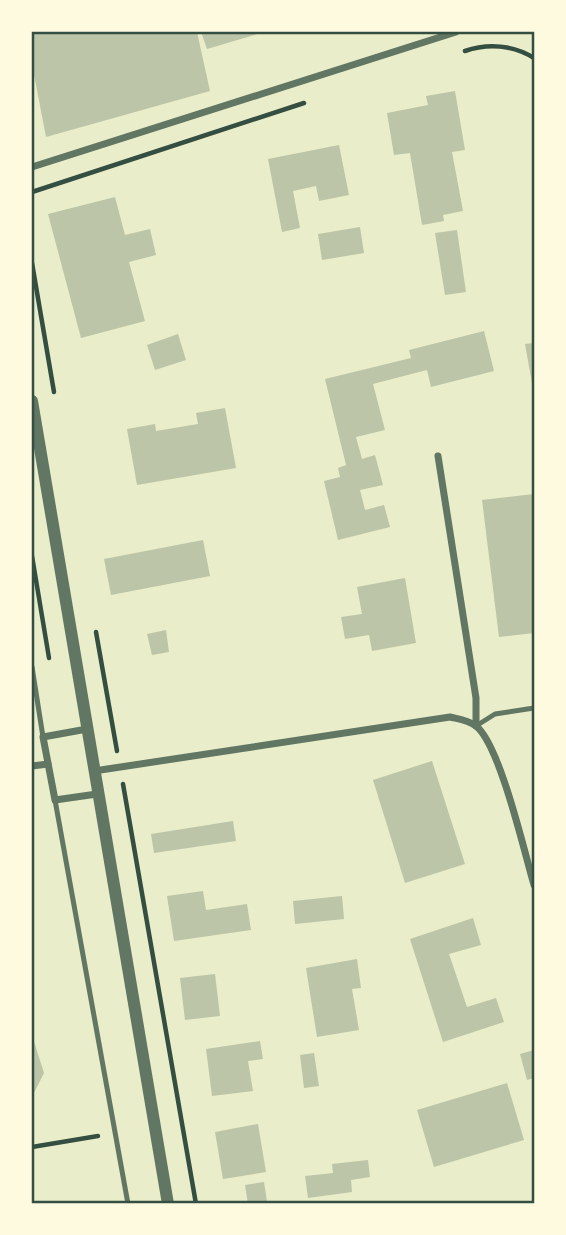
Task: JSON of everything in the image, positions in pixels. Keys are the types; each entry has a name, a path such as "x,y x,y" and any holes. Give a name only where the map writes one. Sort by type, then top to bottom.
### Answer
{"street":[{"path":"32,167 456,32"},
{"path":"32,401 168,1203"},
{"path":"438,456 476,698 476,726"},
{"path":"94,771 450,717 476,726 488,741 498,764 534,885"},
{"path":"87,729 43,737 55,800 97,794"},
{"path":"32,766 48,764"}],"lane":[{"path":"32,667 43,737"},
{"path":"476,726 495,714 534,709"},
{"path":"55,800 128,1203"}],"path":[{"path":"457,53 480,46 520,49 534,58"},
{"path":"32,192 307,102"},
{"path":"32,556 51,668"},
{"path":"122,782 196,1203"},
{"path":"32,1147 116,1133"}],"building":[{"path":"32,32 197,32 210,91 46,137 32,64"},
{"path":"201,32 264,32 207,49"},
{"path":"455,91 465,150 452,152 463,211 443,215 444,221 422,225 410,153 394,155 387,113 428,105 426,96"},
{"path":"339,145 349,195 319,201 316,186 293,191 300,228 282,232 268,159"},
{"path":"115,197 125,235 150,229 156,255 129,262 145,321 81,338 48,214"},
{"path":"360,227 364,253 322,260 318,234"},
{"path":"457,230 466,292 445,295 435,233"},
{"path":"484,331 494,371 431,387 427,370 373,384 385,430 356,437 362,459 375,455 383,485 360,490 365,510 384,505 390,527 338,540 324,481 340,477 338,468 346,465 325,379 411,358 409,350"},
{"path":"178,334 186,360 155,370 147,345"},
{"path":"534,343 534,383 532,383 525,344"},
{"path":"225,408 236,468 137,485 127,429 155,424 156,431 198,424 196,413"},
{"path":"534,494 534,633 499,637 482,500"},
{"path":"203,540 210,576 111,595 104,559"},
{"path":"405,578 416,643 372,651 369,635 345,639 341,617 362,614 357,587"},
{"path":"166,630 169,652 152,655 147,634"},
{"path":"432,761 465,864 405,883 373,780"},
{"path":"233,821 236,841 154,853 151,834"},
{"path":"203,891 206,910 247,904 251,930 174,941 167,896"},
{"path":"342,896 344,919 295,924 293,901"},
{"path":"473,918 481,945 449,954 467,1007 496,998 504,1022 443,1042 410,939"},
{"path":"357,959 361,988 352,989 359,1030 317,1037 306,968"},
{"path":"215,974 220,1016 185,1020 180,978"},
{"path":"32,1035 44,1073 32,1097"},
{"path":"260,1041 263,1059 248,1061 253,1091 212,1096 206,1049"},
{"path":"534,1050 534,1078 527,1080 520,1054"},
{"path":"314,1053 319,1086 304,1088 300,1055"},
{"path":"507,1083 524,1140 434,1167 417,1110"},
{"path":"258,1124 266,1172 223,1179 215,1132"},
{"path":"368,1160 370,1177 351,1180 352,1192 308,1198 305,1176 333,1173 332,1164"},
{"path":"264,1182 267,1202 248,1204 245,1185"}]}
